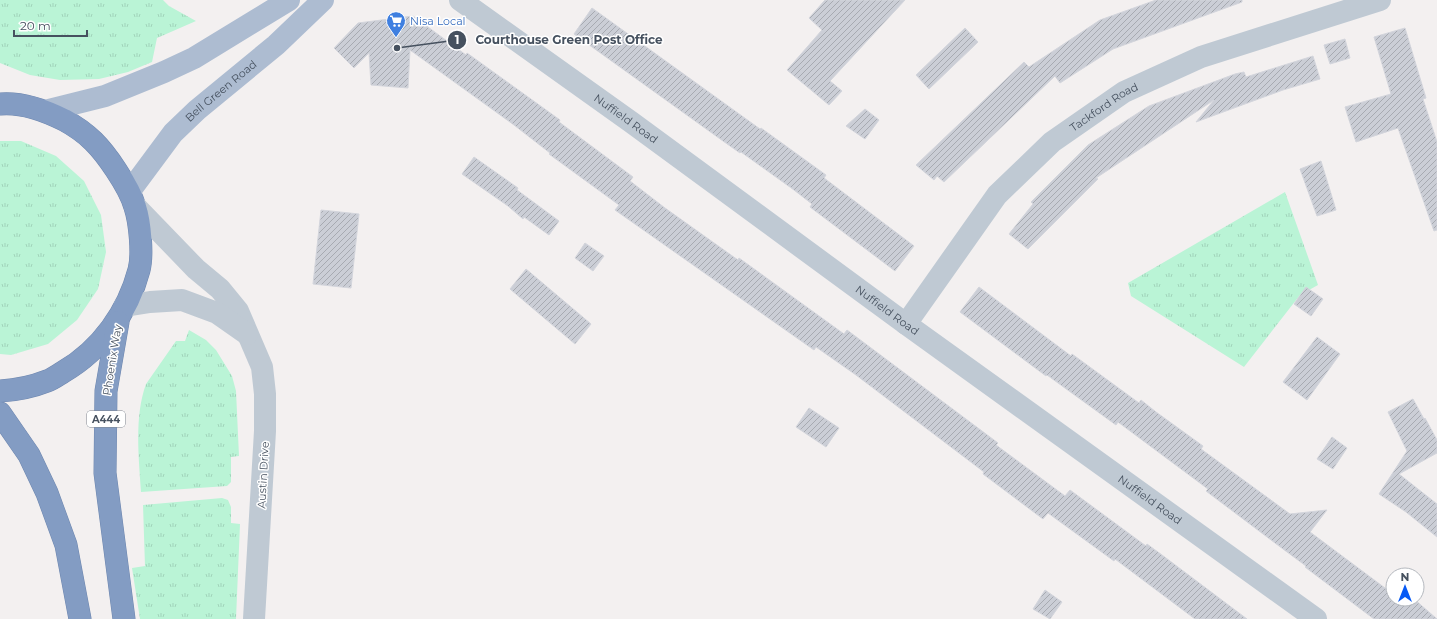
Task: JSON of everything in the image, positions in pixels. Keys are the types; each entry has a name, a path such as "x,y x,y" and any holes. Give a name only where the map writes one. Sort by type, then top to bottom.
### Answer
{"highway":[{"path":"0,391 22,389 49,381 73,367 95,348 122,312 140,269 141,240 139,221 132,199 107,157 95,142 73,125 45,111 3,102"},
{"name":"Phoenix Way","path":"122,312 106,391 105,473 124,619"},
{"path":"0,413 29,455 47,493 66,545 80,619"}],"main road":[{"path":"45,111 105,96 170,69 194,58 289,0"},
{"name":"Bell Green Road","path":"132,199 173,133 197,110 276,45 322,0"}],"street":[{"name":"Nuffield Road","path":"460,0 631,122 906,324 1316,619"},
{"name":"Tackford Road","path":"906,324 997,196 1052,142 1124,92 1201,57 1380,0"},
{"name":"Austin Drive","path":"132,199 196,269 220,289 238,311 262,368 265,394 265,431 254,619"},
{"path":"122,312 150,302 182,300 217,313 247,334"}],"green space":[{"path":"0,0 163,0 169,6 196,21 157,38 152,62 128,72 99,79 60,80 30,75 0,63"},
{"path":"0,141 21,141 56,156 84,181 101,215 106,252 98,289 77,320 48,344 11,355 0,354"},
{"path":"1285,192 1318,285 1300,295 1244,367 1131,296 1128,283"},
{"path":"189,330 206,340 216,350 232,376 236,391 239,456 231,457 231,482 227,486 141,492 138,438 142,397 146,384 176,341 185,341"},
{"path":"222,498 228,500 231,507 231,523 240,524 236,619 140,619 132,568 145,566 143,505"}],"building":[{"path":"825,0 905,0 830,81 842,91 829,105 787,70 822,30 809,18"},
{"path":"1156,0 1242,0 1242,2 1113,49 1060,83 1055,76 944,182 937,176 934,180 916,165 1024,62 1029,67 1100,20"},
{"path":"592,8 826,175 824,178 914,246 895,271 810,207 812,204 794,190 574,34"},
{"path":"413,16 466,55 467,53 560,120 559,122 633,177 630,181 665,208 738,260 739,258 844,334 847,330 998,443 996,445 1065,496 1070,490 1146,546 1147,544 1247,619 1195,619 1115,559 1114,561 1048,513 1043,519 983,474 984,472 856,375 816,347 814,350 615,210 619,205 549,154 550,153 514,125 410,50 408,88 371,85 369,53 354,68 334,48 358,23"},
{"path":"965,28 978,42 929,89 916,75"},
{"path":"1405,28 1426,98 1423,99 1437,142 1437,230 1434,231 1398,128 1356,142 1345,107 1391,94 1374,37"},
{"path":"1345,39 1350,58 1330,64 1324,45"},
{"path":"1313,56 1320,79 1283,90 1196,122 1214,100 1096,178 1098,179 1028,249 1009,234 1033,204 1031,202 1088,145 1149,106 1235,74 1244,72 1246,77"},
{"path":"865,109 879,120 865,139 846,126"},
{"path":"474,157 518,188 517,190 559,221 549,235 524,217 523,219 508,206 462,174"},
{"path":"1321,161 1336,210 1317,216 1300,169"},
{"path":"321,210 359,214 351,288 313,284"},
{"path":"585,243 604,256 593,271 575,258"},
{"path":"526,269 591,324 575,344 510,289"},
{"path":"979,287 1071,356 1072,354 1139,403 1141,400 1203,446 1201,449 1290,514 1327,510 1310,532 1385,588 1385,607 1423,607 1437,619 1374,619 1206,491 1208,489 1118,422 1116,425 1047,375 1046,376 960,312"},
{"path":"1306,287 1323,299 1311,316 1294,304"},
{"path":"1317,337 1340,354 1307,400 1283,382"},
{"path":"1413,399 1437,440 1437,453 1399,474 1437,504 1437,537 1406,512 1379,494 1407,451 1388,412"},
{"path":"809,408 839,428 826,447 796,427"},
{"path":"1332,437 1347,448 1333,469 1317,459"},
{"path":"1045,590 1062,602 1050,619 1033,609"}],"place":[{"name":"Nisa Local","path":"396,38"},
{"name":"Courthouse Green Post Office","path":"397,48"}]}
